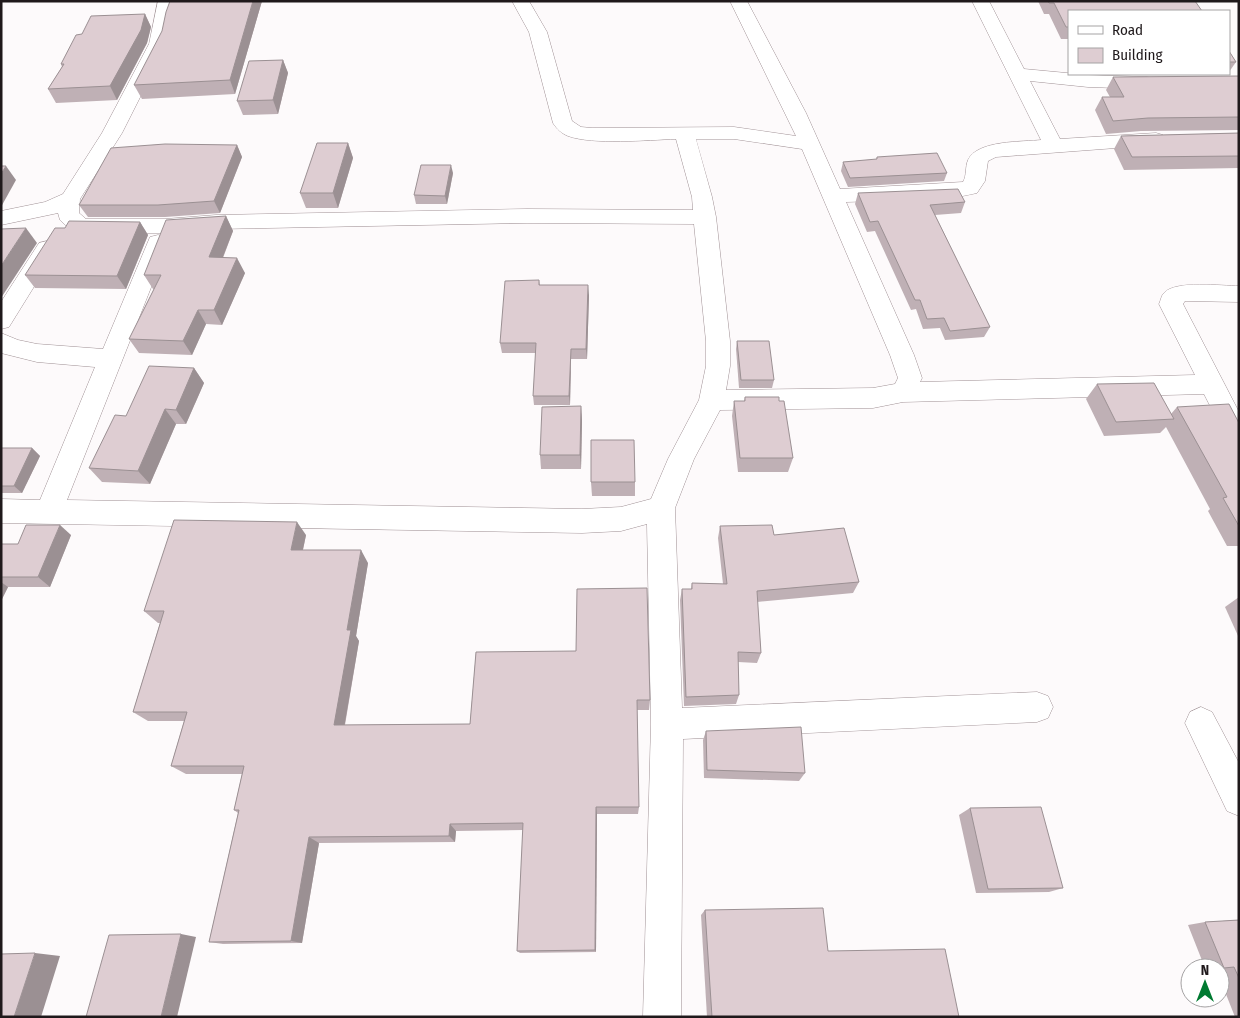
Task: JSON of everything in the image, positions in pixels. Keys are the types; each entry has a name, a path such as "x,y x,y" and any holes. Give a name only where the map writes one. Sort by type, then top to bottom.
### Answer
{"street":[{"path":"1,321 112,133 154,52 163,25 166,1"},
{"path":"520,1 538,32 563,123 568,129 592,134 734,133 810,144"},
{"path":"738,1 796,113 910,378 903,392"},
{"path":"980,1 1054,146"},
{"path":"1017,74 1114,83 1163,83"},
{"path":"662,1017 667,724 660,549 661,508 681,459 712,400 718,366 718,341 705,217 702,197 684,133"},
{"path":"832,196 952,191 970,188 975,182 976,162 980,156 988,151 1141,139 1175,139"},
{"path":"1,218 50,208 69,207"},
{"path":"69,207 80,226 165,226 201,222 527,216 705,217"},
{"path":"48,512 165,226"},
{"path":"1239,294 1182,293 1173,298 1171,304 1239,438"},
{"path":"1,342 7,346 25,350 110,359"},
{"path":"712,400 873,398 903,392 1211,384"},
{"path":"1,511 582,521 621,519 661,508"},
{"path":"667,724 1038,707"},
{"path":"1201,723 1239,799"}],"building":[{"path":"170,1 253,1 230,80 134,85 162,31"},
{"path":"1048,1 1195,1 1201,10 1068,10 1068,27 1066,27 1054,3 1049,3"},
{"path":"145,14 141,30 110,86 48,89 64,64 61,64 76,35 82,34 91,16"},
{"path":"1230,53 1236,62 1230,62"},
{"path":"283,60 273,100 237,101 249,61"},
{"path":"1239,76 1239,117 1148,118 1113,121 1102,97 1124,97 1113,77"},
{"path":"1239,133 1239,156 1132,157 1121,136"},
{"path":"317,143 348,143 333,193 300,193"},
{"path":"165,144 237,145 214,201 158,205 79,205 111,148"},
{"path":"937,153 947,173 850,178 843,162 877,159 877,157"},
{"path":"421,165 451,165 445,196 414,195"},
{"path":"1,166 6,166 1,174"},
{"path":"958,189 965,202 930,205 990,327 950,331 944,318 927,319 920,300 915,300 878,221 870,222 858,193"},
{"path":"226,216 209,257 237,258 214,310 198,310 183,341 129,339 161,275 144,275 166,220"},
{"path":"69,221 140,222 117,276 25,275 55,228 65,228"},
{"path":"26,228 1,266 1,229"},
{"path":"539,280 539,285 588,285 586,349 571,349 569,396 533,396 536,343 500,343 505,281"},
{"path":"737,341 769,341 774,380 741,380"},
{"path":"149,366 194,368 176,410 165,409 138,471 89,468 115,415 126,416"},
{"path":"1154,383 1174,419 1116,422 1097,384"},
{"path":"745,397 779,397 779,401 784,401 793,458 740,458 734,401 745,401"},
{"path":"1229,404 1239,423 1239,526 1223,498 1227,497 1177,407"},
{"path":"581,406 580,455 540,455 542,407"},
{"path":"591,440 634,440 635,482 591,482"},
{"path":"1,448 32,448 14,486 1,486"},
{"path":"174,520 297,522 291,550 361,550 347,630 351,630 334,725 470,724 476,652 576,651 577,589 647,588 650,700 637,700 639,807 596,807 595,950 517,951 523,823 450,824 449,836 309,837 291,941 209,942 239,810 234,810 244,766 171,766 187,712 133,712 164,611 144,611"},
{"path":"26,525 60,525 38,577 1,577 1,544 18,544"},
{"path":"772,525 774,535 844,528 859,582 757,591 761,653 738,652 739,695 686,697 682,589 692,589 692,583 727,584 720,526"},
{"path":"801,727 805,773 707,770 706,731"},
{"path":"1041,807 1063,888 988,889 970,808"},
{"path":"823,908 828,951 945,949 959,1017 712,1017 705,910"},
{"path":"1239,920 1239,978 1234,967 1230,967 1230,958 1220,958 1205,922"},
{"path":"181,934 161,1017 86,1017 109,935"},
{"path":"35,953 14,1017 1,1017 1,954"}]}
